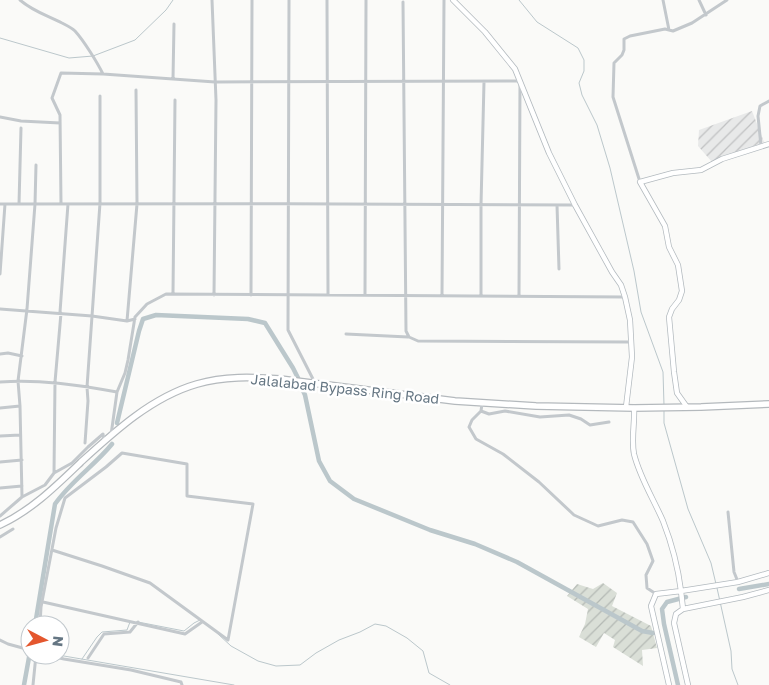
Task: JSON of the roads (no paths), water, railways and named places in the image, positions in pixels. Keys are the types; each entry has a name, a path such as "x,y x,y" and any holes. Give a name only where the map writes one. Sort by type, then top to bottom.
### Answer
{"highway":[{"name":"Jalalabad Bypass Ring Road","path":"0,525 46,496 104,440 164,397 199,384 231,378 255,377 482,403 536,406 647,408 769,404"}],"street":[{"path":"20,0 37,12 74,30 97,62 103,74"},
{"path":"212,0 216,100 214,295"},
{"path":"251,295 252,0"},
{"path":"289,0 288,330 315,384"},
{"path":"327,0 328,295"},
{"path":"365,296 366,0"},
{"path":"442,296 444,0"},
{"path":"453,0 485,32 515,69 549,153 575,205 621,285 630,320 632,357 626,407"},
{"path":"663,0 669,30"},
{"path":"699,0 706,15"},
{"path":"687,407 677,393 669,317 682,291 678,265 669,247 665,226 640,182 613,97 614,63 622,55 624,39 665,29 673,31 706,15 727,0"},
{"path":"403,2 406,331 409,337"},
{"path":"173,79 174,24"},
{"path":"61,204 60,115 52,98 61,73 215,82 520,82"},
{"path":"481,296 484,82"},
{"path":"519,296 520,82"},
{"path":"127,321 137,204 136,90"},
{"path":"85,443 100,203 100,96"},
{"path":"173,294 175,100"},
{"path":"761,146 758,116 760,106 769,100"},
{"path":"0,117 20,121 60,122"},
{"path":"19,204 21,128"},
{"path":"640,182 673,172 701,170 710,167 722,159 769,144"},
{"path":"22,497 18,381 27,310 36,165"},
{"path":"0,204 575,205"},
{"path":"0,274 5,204"},
{"path":"54,473 55,382 62,313 60,312 68,204"},
{"path":"557,205 559,269"},
{"path":"111,436 117,392 125,373 135,317 147,304 166,294 625,297"},
{"path":"0,309 62,313 127,321 135,320"},
{"path":"346,334 409,337 418,341 631,342"},
{"path":"0,354 8,353 22,356"},
{"path":"0,382 55,382 117,392"},
{"path":"482,403 481,411 472,420 469,427 476,439 503,454 539,482 574,515 598,526 622,520 634,522 647,544 653,562 646,575 647,588 656,594 682,593 769,573"},
{"path":"0,408 20,406"},
{"path":"634,408 634,452 644,483 663,521 675,555 683,608"},
{"path":"481,411 489,414 505,411 540,417 569,415 581,419 590,425 609,422"},
{"path":"0,516 22,497 45,485 54,473 72,463 103,434 104,440"},
{"path":"0,436 20,435"},
{"path":"41,615 42,602 56,528 64,498 122,453 187,464 187,496 253,504 228,640 150,583 52,550"},
{"path":"0,462 22,460"},
{"path":"0,488 22,486"},
{"path":"728,512 735,582"},
{"path":"0,537 12,529"},
{"path":"688,685 674,623 676,614 683,608 695,608 769,590"},
{"path":"656,594 651,606 669,685"},
{"path":"42,602 186,634 202,622"},
{"path":"88,658 104,634 130,632 138,622"},
{"path":"0,640 20,647"},
{"path":"70,660 131,670 180,682 182,685"},
{"path":"33,685 35,665"}],"waterway":[{"path":"0,38 69,58 93,56 135,40 166,10 173,0"},
{"path":"519,0 537,22 578,48 584,60 584,71 579,83 582,95 597,125 610,168 634,271 641,312 663,372 664,405"},
{"path":"117,423 143,319 156,315 248,319 265,323 298,378"},
{"path":"301,386 305,395 319,461 330,481 354,499 430,530 475,544 517,562 642,631 653,633"},
{"path":"664,409 664,423 688,509 711,563 716,584"},
{"path":"37,615 55,504 68,488 112,444"},
{"path":"739,589 769,584"},
{"path":"717,588 731,651 732,669 738,685"},
{"path":"678,685 662,609 667,602 686,597"},
{"path":"138,622 184,631 200,620"},
{"path":"82,659 102,632 127,630 130,622"},
{"path":"218,634 231,646 258,661 276,666 300,665 339,640 375,624 386,626 407,638 423,651 429,673 450,685"},
{"path":"70,657 234,685"},
{"path":"24,685 28,665"}]}
